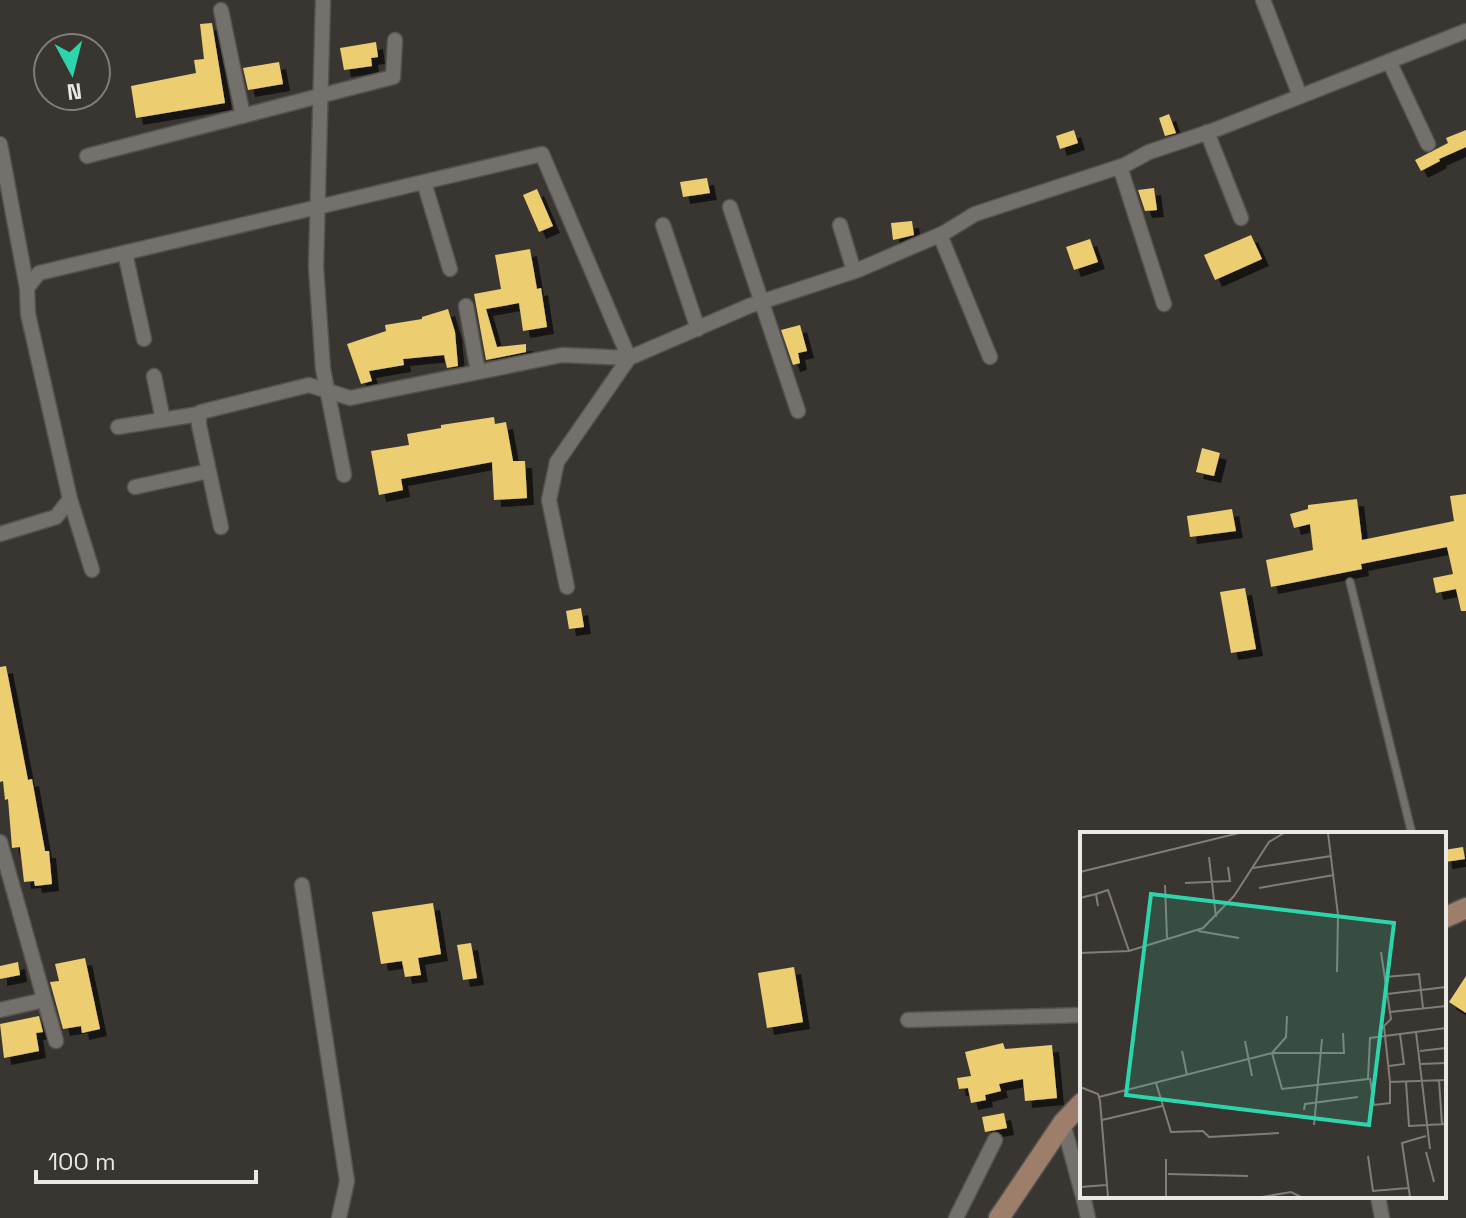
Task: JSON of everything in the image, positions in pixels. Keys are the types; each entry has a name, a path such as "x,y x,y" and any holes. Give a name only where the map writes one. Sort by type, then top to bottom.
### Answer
{"main road":[{"path":"1446,917 1466,908"},
{"path":"999,1218 1063,1123 1080,1105"}],"street":[{"path":"323,0 316,267 323,369 344,475"},
{"path":"1263,0 1300,96"},
{"path":"221,10 243,116"},
{"path":"118,427 199,414 309,385 350,398 562,355 629,358 762,302 854,271 940,235 975,214 1120,167 1149,152 1466,31"},
{"path":"87,156 393,77 395,40"},
{"path":"1389,61 1428,144"},
{"path":"1207,132 1241,218"},
{"path":"0,144 27,288 28,314 70,499 92,570"},
{"path":"27,288 39,273 542,154 629,358"},
{"path":"1120,167 1164,304"},
{"path":"424,182 450,269"},
{"path":"730,207 798,411"},
{"path":"663,225 698,329"},
{"path":"840,225 854,271"},
{"path":"940,235 990,357"},
{"path":"125,253 144,339"},
{"path":"466,306 478,372"},
{"path":"567,587 549,500 557,462 629,358"},
{"path":"154,376 163,420"},
{"path":"199,414 221,527"},
{"path":"135,487 209,471"},
{"path":"0,534 56,517 70,499"},
{"path":"0,842 6,892 56,1041"},
{"path":"302,885 347,1181 339,1218"},
{"path":"0,1010 44,1000"},
{"path":"908,1020 1080,1015"},
{"path":"1063,1123 1080,1186"},
{"path":"956,1218 995,1140"},
{"path":"1083,1198 1088,1218"},
{"path":"1378,1198 1382,1218"}],"lane":[{"path":"1350,582 1412,832"}],"building":[{"path":"212,23 225,103 136,118 131,86 196,73 194,60 204,59 200,24"},
{"path":"376,42 378,57 371,58 372,66 344,70 340,48"},
{"path":"279,62 283,84 248,90 243,68"},
{"path":"1169,114 1176,133 1165,136 1159,118"},
{"path":"1074,130 1078,143 1060,149 1056,136"},
{"path":"1466,130 1466,147 1421,171 1415,160 1448,143 1446,138"},
{"path":"707,178 710,193 683,197 680,182"},
{"path":"1154,188 1157,210 1145,211 1138,190"},
{"path":"537,189 553,226 539,232 523,195"},
{"path":"912,221 914,235 893,240 891,223"},
{"path":"1251,235 1262,259 1215,280 1204,255"},
{"path":"1090,239 1098,262 1074,270 1066,247"},
{"path":"530,249 537,289 541,288 547,327 523,331 519,303 486,309 497,347 526,344 526,352 486,360 474,294 501,289 495,255"},
{"path":"448,309 455,332 458,366 447,368 444,355 403,359 404,365 369,371 372,381 361,384 347,344 386,331 385,325 422,319"},
{"path":"800,325 807,351 798,353 800,363 793,365 781,330"},
{"path":"494,417 495,424 506,422 513,461 525,461 527,498 494,500 492,462 401,479 403,490 379,495 371,451 409,445 407,434"},
{"path":"1202,448 1220,453 1214,476 1196,472"},
{"path":"1466,494 1466,611 1461,611 1456,589 1436,593 1433,578 1453,574 1447,547 1361,564 1362,569 1271,587 1266,560 1313,550 1310,524 1294,528 1290,514 1308,509 1308,505 1357,499 1362,540 1454,521 1450,496"},
{"path":"1232,509 1236,531 1190,537 1187,516"},
{"path":"1245,588 1256,649 1231,653 1220,592"},
{"path":"581,608 584,627 569,629 566,611"},
{"path":"6,666 28,780 32,779 45,851 49,851 52,884 35,886 34,881 24,882 20,847 12,848 8,799 5,800 3,781 0,782 0,667"},
{"path":"1463,847 1465,859 1446,862 1446,850"},
{"path":"433,903 441,954 418,958 421,975 405,977 402,961 381,964 372,912"},
{"path":"471,943 477,978 463,980 457,945"},
{"path":"85,958 100,1029 82,1033 81,1026 63,1029 50,982 59,981 55,964"},
{"path":"18,962 20,975 0,979 0,966"},
{"path":"794,967 803,1022 767,1028 758,973"},
{"path":"1466,976 1466,1013 1449,1002"},
{"path":"39,1016 43,1032 36,1033 39,1051 4,1058 0,1024"},
{"path":"1003,1043 1005,1049 1052,1045 1057,1098 1025,1101 1023,1079 999,1084 1001,1091 985,1095 986,1100 971,1103 968,1088 959,1089 957,1078 971,1076 965,1052"},
{"path":"1004,1113 1007,1128 985,1132 982,1117"}]}
